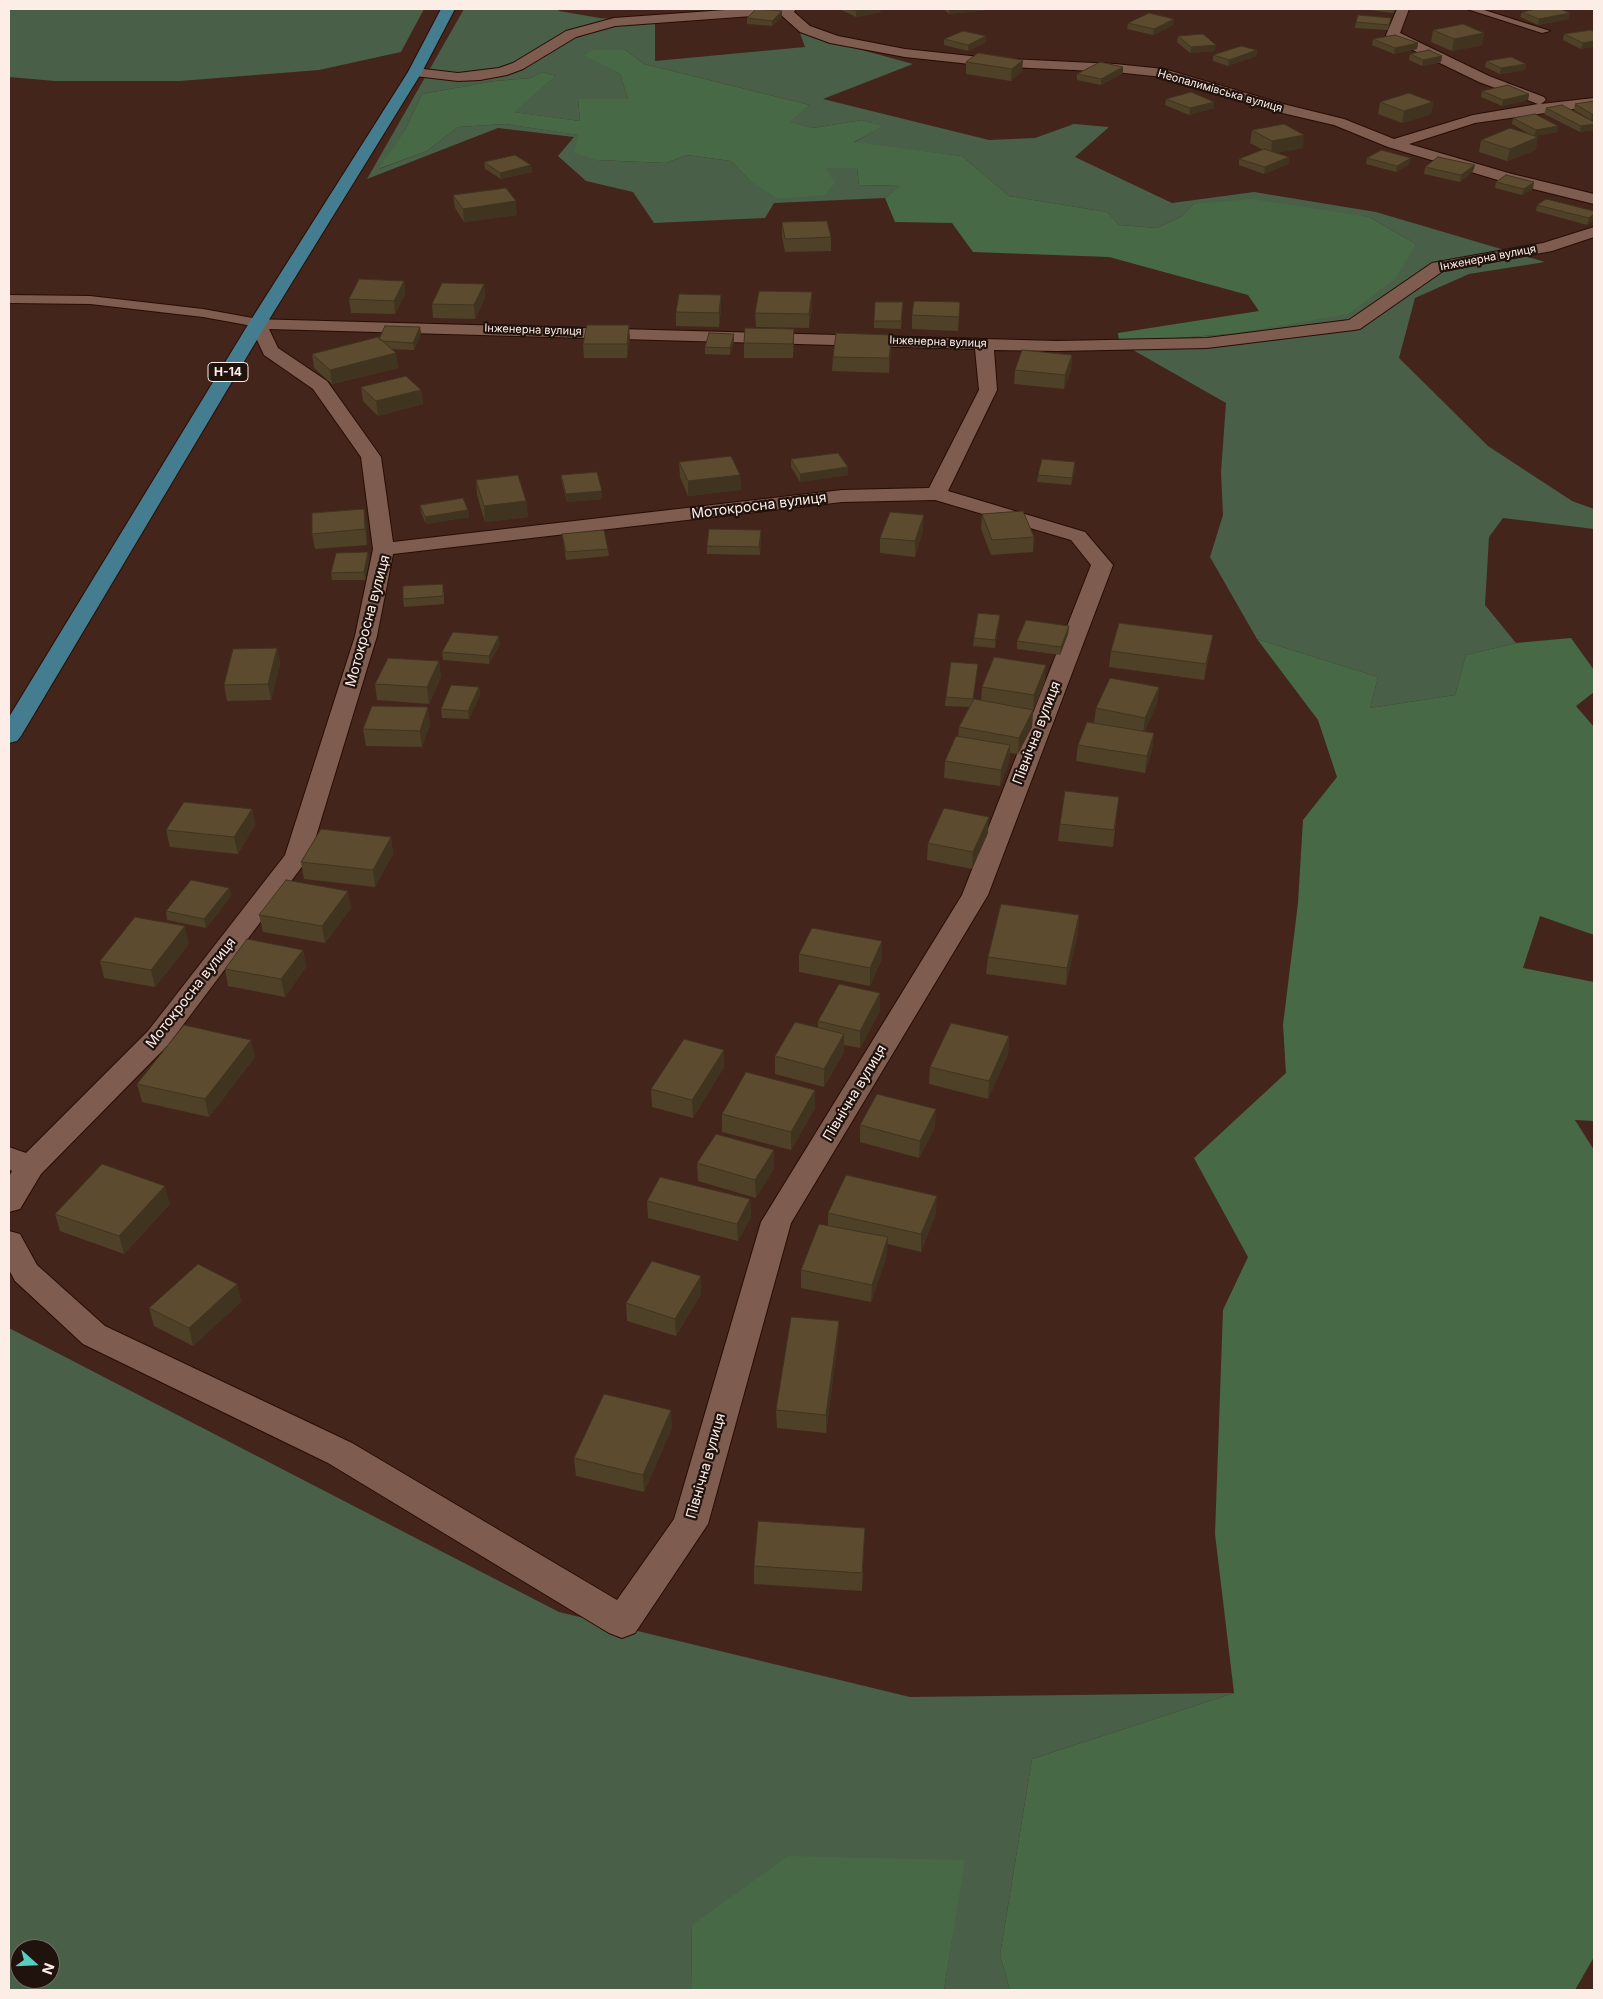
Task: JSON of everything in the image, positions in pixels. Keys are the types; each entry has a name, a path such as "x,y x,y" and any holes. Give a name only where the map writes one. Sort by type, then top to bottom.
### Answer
{"main road":[{"name":"Н-14","path":"9,736 258,323 415,72 448,9"}],"street":[{"path":"1403,9 1393,35 1484,80 1555,106"},
{"path":"415,72 458,77 502,72 518,66 571,34 614,22 790,10"},
{"name":"Неопалимівська вулиця","path":"790,10 805,29 835,40 905,53 989,62 1114,68 1164,73 1283,109 1339,122 1393,144 1507,178 1594,199"},
{"path":"1393,144 1473,119 1594,102"},
{"name":"Інженерна вулиця","path":"258,323 1057,346 1208,342 1354,325 1438,267 1546,247 1594,232"},
{"path":"258,323 270,351 320,385 371,457 384,549"},
{"path":"936,494 988,390 984,343"},
{"name":"Мотокросна вулиця","path":"9,1201 19,1162 158,1038 297,856 366,636 384,549 842,496 936,494 1078,536 1102,565"},
{"name":"Північна вулиця","path":"9,1242 26,1273 94,1335 340,1453 622,1622 690,1524 776,1222 975,895 1102,565"}],"lane":[{"path":"1472,9 1545,31"},
{"path":"9,298 90,300 202,313 258,323"}],"green space":[{"path":"9,9 424,9 401,52 319,70 180,81 55,81 9,77"},
{"path":"464,9 558,9 559,11 600,18 655,23 655,61 805,47 800,33 913,64 823,99 989,140 1035,138 1074,124 1109,127 1075,157 1172,203 1254,192 1376,212 1545,262 1469,274 1415,298 1399,358 1488,446 1572,501 1594,509 1594,529 1503,518 1489,537 1485,605 1516,643 1466,655 1455,695 1370,708 1378,677 1257,639 1210,557 1223,515 1221,472 1226,403 1119,342 1231,334 1416,244 1369,217 1193,204 1182,216 1157,228 1119,225 1107,212 1009,196 962,156 853,143 883,126 862,120 813,128 789,122 810,105 644,64 624,49 584,54 620,74 628,99 578,99 580,121 513,112 556,76 542,72 530,78 495,81 422,94 405,130 379,169 427,151 458,127 505,124 579,135 597,160 666,163 687,155 731,161 749,180 826,168 857,168 859,185 901,186 885,198 774,203 765,218 654,223 633,192 586,181 558,156 574,137 498,128 367,179"},
{"path":"624,49 644,64 810,105 790,122 813,128 862,120 884,126 854,142 962,156 1009,196 1107,212 1119,225 1157,228 1182,216 1193,204 1252,199 1369,217 1416,244 1395,279 1348,314 1231,334 1119,342 1118,333 1259,311 1248,295 1109,257 973,252 952,223 895,222 885,198 900,186 859,185 857,168 826,168 835,183 825,195 778,199 749,180 731,161 687,155 666,163 597,160 574,153 578,135 505,124 458,127 427,151 378,169 405,130 422,94 495,81 530,78 542,72 556,76 514,112 580,121 578,99 628,99 620,74 583,55 593,50"},
{"path":"1571,638 1594,670 1594,692 1576,706 1594,727 1594,935 1540,916 1523,968 1594,982 1594,1121 1575,1120 1594,1150 1594,1957 1575,1990 1010,1990 1000,1955 1032,1759 1234,1693 1215,1534 1223,1310 1248,1257 1194,1158 1286,1073 1283,1025 1298,903 1303,820 1337,777 1318,720 1257,639 1378,677 1370,708 1455,695 1466,655 1516,643"},
{"path":"9,1328 559,1612 910,1697 1234,1693 1032,1759 1000,1955 1010,1990 944,1990 964,1860 692,1925 691,1990 9,1990"},
{"path":"788,1856 965,1860 944,1990 691,1990 692,1925"}],"building":[{"path":"756,9 782,11 772,21 747,18"},
{"path":"851,9 868,9 856,11"},
{"path":"1537,9 1560,9 1570,13 1539,19 1522,12"},
{"path":"1149,13 1174,19 1154,29 1128,23"},
{"path":"1358,15 1391,18 1389,25 1356,22"},
{"path":"1463,24 1484,33 1454,39 1433,30"},
{"path":"1591,30 1594,32 1594,41 1583,43 1564,34"},
{"path":"963,31 986,36 968,45 944,39"},
{"path":"1203,34 1216,45 1191,47 1178,36"},
{"path":"1395,35 1418,43 1395,48 1373,39"},
{"path":"1241,46 1257,50 1229,60 1213,55"},
{"path":"1429,50 1442,56 1423,60 1410,54"},
{"path":"978,53 1023,60 1012,69 966,62"},
{"path":"1511,57 1526,64 1501,68 1486,61"},
{"path":"1100,62 1123,67 1101,79 1077,74"},
{"path":"1508,85 1529,94 1503,100 1482,91"},
{"path":"1191,92 1214,102 1190,108 1166,99"},
{"path":"1409,93 1433,102 1404,111 1380,102"},
{"path":"1594,101 1594,114 1575,104"},
{"path":"1562,105 1594,122 1594,124 1581,126 1546,108"},
{"path":"1535,114 1558,126 1536,130 1513,118"},
{"path":"1284,124 1304,135 1272,141 1252,130"},
{"path":"1510,128 1538,137 1510,149 1481,140"},
{"path":"1264,149 1289,157 1265,167 1239,159"},
{"path":"1381,150 1411,158 1397,166 1367,158"},
{"path":"515,155 531,165 500,173 484,162"},
{"path":"1438,157 1475,165 1461,175 1425,167"},
{"path":"1506,175 1534,182 1524,189 1496,182"},
{"path":"506,188 516,201 463,209 453,195"},
{"path":"1546,199 1594,211 1594,214 1589,218 1537,205"},
{"path":"827,221 831,237 785,239 782,222"},
{"path":"359,279 404,281 394,301 349,299"},
{"path":"442,283 484,284 474,305 432,304"},
{"path":"759,291 812,292 809,314 755,313"},
{"path":"679,294 721,295 719,313 676,312"},
{"path":"914,301 960,302 959,317 912,315"},
{"path":"875,302 903,302 901,321 874,321"},
{"path":"587,325 629,325 627,344 583,344"},
{"path":"385,326 420,327 413,343 382,341 379,339"},
{"path":"745,328 794,329 793,344 744,343"},
{"path":"709,333 734,334 730,348 705,347"},
{"path":"836,333 892,335 889,358 833,357"},
{"path":"378,337 396,353 330,370 312,354"},
{"path":"1022,350 1072,355 1065,375 1015,370"},
{"path":"406,376 421,390 376,401 361,387"},
{"path":"838,453 848,467 800,474 791,459"},
{"path":"731,456 740,475 688,481 679,462"},
{"path":"1042,459 1075,462 1072,478 1038,475"},
{"path":"597,472 602,491 566,494 561,475"},
{"path":"518,475 526,501 484,506 476,480"},
{"path":"463,498 468,510 425,517 420,505"},
{"path":"364,509 365,529 312,534 312,513"},
{"path":"1023,511 1034,537 992,540 982,514"},
{"path":"890,512 924,515 915,541 880,538"},
{"path":"709,529 761,530 759,547 707,546"},
{"path":"604,530 608,549 566,552 562,534"},
{"path":"368,552 364,572 331,573 336,553"},
{"path":"443,584 443,596 403,599 403,586"},
{"path":"978,613 1000,615 995,640 974,638"},
{"path":"1026,620 1069,626 1061,647 1017,641"},
{"path":"1119,623 1213,635 1206,664 1111,651"},
{"path":"453,632 499,636 489,656 442,652"},
{"path":"277,648 268,684 224,685 233,649"},
{"path":"994,657 1046,665 1034,695 982,687"},
{"path":"388,658 439,661 427,687 375,684"},
{"path":"951,662 978,664 973,699 946,697"},
{"path":"1110,678 1159,687 1145,718 1096,708"},
{"path":"451,685 479,687 468,711 441,709"},
{"path":"974,699 1033,710 1019,738 959,727"},
{"path":"372,706 428,707 420,731 363,729"},
{"path":"1087,722 1154,733 1147,756 1078,745"},
{"path":"956,736 1010,745 1001,770 945,761"},
{"path":"1065,791 1119,797 1114,830 1060,824"},
{"path":"184,802 252,809 234,837 166,830"},
{"path":"944,808 989,817 973,852 928,843"},
{"path":"321,829 391,837 373,870 301,862"},
{"path":"191,880 229,888 204,919 166,911"},
{"path":"286,880 348,891 322,926 259,915"},
{"path":"1001,904 1079,915 1067,968 988,957"},
{"path":"135,917 185,926 151,970 100,961"},
{"path":"812,928 882,941 870,968 799,954"},
{"path":"247,939 303,950 281,979 225,969"},
{"path":"839,984 880,993 860,1031 818,1021"},
{"path":"795,1022 844,1034 824,1069 775,1056"},
{"path":"951,1023 1009,1036 989,1081 930,1067"},
{"path":"184,1025 251,1040 205,1099 137,1084"},
{"path":"684,1039 724,1050 692,1100 651,1089"},
{"path":"746,1072 815,1090 791,1132 722,1114"},
{"path":"877,1094 936,1109 920,1141 860,1125"},
{"path":"716,1134 774,1150 755,1180 697,1163"},
{"path":"102,1164 165,1186 119,1236 55,1214"},
{"path":"846,1175 937,1196 921,1234 828,1213"},
{"path":"660,1177 750,1199 737,1224 647,1201"},
{"path":"819,1224 888,1237 872,1285 801,1270"},
{"path":"652,1261 701,1276 675,1319 626,1303"},
{"path":"198,1264 237,1284 189,1328 149,1308"},
{"path":"791,1317 839,1321 826,1415 776,1410"},
{"path":"604,1394 671,1410 643,1475 574,1458"},
{"path":"758,1521 865,1528 862,1573 754,1566"}]}
